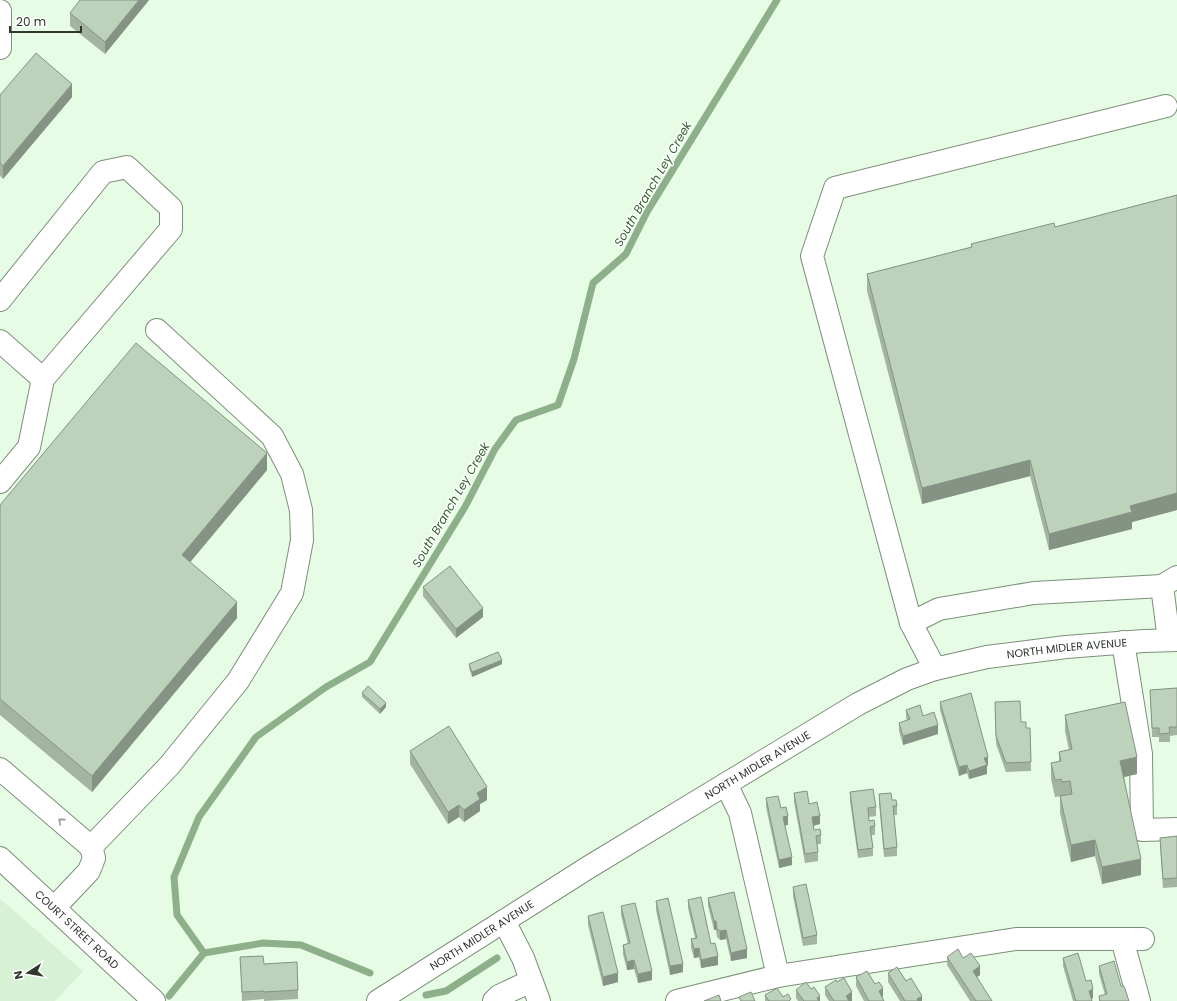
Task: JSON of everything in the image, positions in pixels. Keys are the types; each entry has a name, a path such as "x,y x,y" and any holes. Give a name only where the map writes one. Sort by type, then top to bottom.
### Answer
{"street":[{"path":"0,11 0,48"},
{"path":"935,669 911,623 812,256 835,188 1166,106"},
{"path":"0,300 103,172 127,167 171,208 171,229 43,380 29,447 0,482"},
{"path":"91,847 169,766 238,681 292,593 302,540 301,510 292,474 272,436 157,330"},
{"path":"0,341 43,380"},
{"path":"911,623 939,609 1034,593 1170,581 1173,640"},
{"name":"NORTH MIDLER AVENUE","path":"378,1001 589,867 858,704 907,679 935,669 987,657 1066,646 1173,640"},
{"path":"1123,642 1141,754 1142,830 1177,829"},
{"path":"0,769 91,847 94,858 89,871 54,908"},
{"path":"726,784 740,814 778,976"},
{"name":"COURT STREET ROAD","path":"0,858 154,1001"},
{"path":"504,921 523,958 539,1001"},
{"path":"677,1001 778,976 1016,939 1132,939 1139,1001"},
{"path":"494,1001 499,996 532,981"}],"shaded area":[{"path":"0,899 83,971 55,1001 0,1001"}],"building":[{"path":"80,0 139,0 105,42 70,13"},
{"path":"36,53 72,84 3,166 0,163 0,95"},
{"path":"1177,195 1177,493 1130,506 1132,512 1049,534 1030,460 922,488 867,274 972,247 971,244 1054,223 1055,227"},
{"path":"136,343 267,453 182,555 237,602 92,776 0,699 0,505"},
{"path":"450,566 483,608 456,629 423,587"},
{"path":"498,652 502,660 472,672 469,664"},
{"path":"368,686 386,703 380,709 362,693"},
{"path":"1177,688 1177,727 1169,727 1170,733 1159,734 1159,728 1152,728 1150,690"},
{"path":"971,693 988,757 984,758 987,765 969,771 967,765 959,767 940,702"},
{"path":"1020,701 1021,722 1026,722 1026,728 1030,728 1031,762 1006,763 996,736 995,702"},
{"path":"1125,702 1137,757 1120,761 1141,859 1102,867 1095,840 1071,845 1060,796 1072,794 1070,781 1062,782 1061,779 1055,780 1051,763 1061,761 1059,752 1072,749 1065,715"},
{"path":"920,705 923,716 934,712 938,725 903,736 899,723 910,719 906,710"},
{"path":"449,726 487,787 477,793 480,799 464,810 459,805 448,812 410,751"},
{"path":"873,789 876,807 868,808 869,821 874,820 875,826 870,827 873,848 858,850 850,792"},
{"path":"807,791 809,804 817,802 820,816 812,817 814,830 820,829 821,835 816,836 818,852 805,854 794,793"},
{"path":"891,793 892,800 896,800 897,806 893,806 897,847 884,849 879,794"},
{"path":"778,796 781,808 786,807 788,816 783,817 792,857 779,860 766,798"},
{"path":"1177,836 1177,878 1163,879 1160,838"},
{"path":"806,884 817,935 803,938 793,887"},
{"path":"734,892 747,949 731,953 726,930 720,931 717,929 716,921 714,921 708,898"},
{"path":"701,897 711,944 715,943 718,956 701,960 699,948 694,949 691,939 697,938 688,900"},
{"path":"668,898 683,964 670,966 656,901"},
{"path":"635,903 652,971 638,974 634,960 627,962 623,945 630,943 621,906"},
{"path":"603,912 618,973 603,977 588,916"},
{"path":"958,949 963,958 971,953 980,966 973,971 992,1001 976,1001 947,957"},
{"path":"1078,953 1086,981 1091,980 1093,989 1089,991 1092,1001 1076,1001 1063,958"},
{"path":"263,956 264,964 297,962 298,990 242,992 240,957"},
{"path":"1114,961 1121,986 1124,986 1129,1001 1100,1001 1099,996 1107,994 1099,966"},
{"path":"897,967 906,981 911,978 922,996 917,999 918,1001 905,1001 888,973"},
{"path":"867,971 875,984 879,982 883,988 879,991 884,1001 869,1001 856,977"},
{"path":"844,978 852,992 846,996 849,1001 834,1001 825,987 836,980 837,982"},
{"path":"806,982 811,989 814,987 820,996 817,998 819,1001 804,1001 796,990"},
{"path":"777,988 783,997 788,994 791,999 789,1001 769,1001 765,995"},
{"path":"751,992 755,1001 741,1001 739,997"},
{"path":"719,995 721,1001 704,1001"}],"waterway":[{"name":"South Branch Ley Creek","path":"169,996 204,953 177,915 174,877 199,817 256,737 326,687 370,662 465,507 495,449 516,420 558,405 574,359 593,283 626,254 647,212 777,0"},
{"path":"204,953 263,943 301,945 370,973"},
{"path":"426,995 446,991 497,958"}]}
